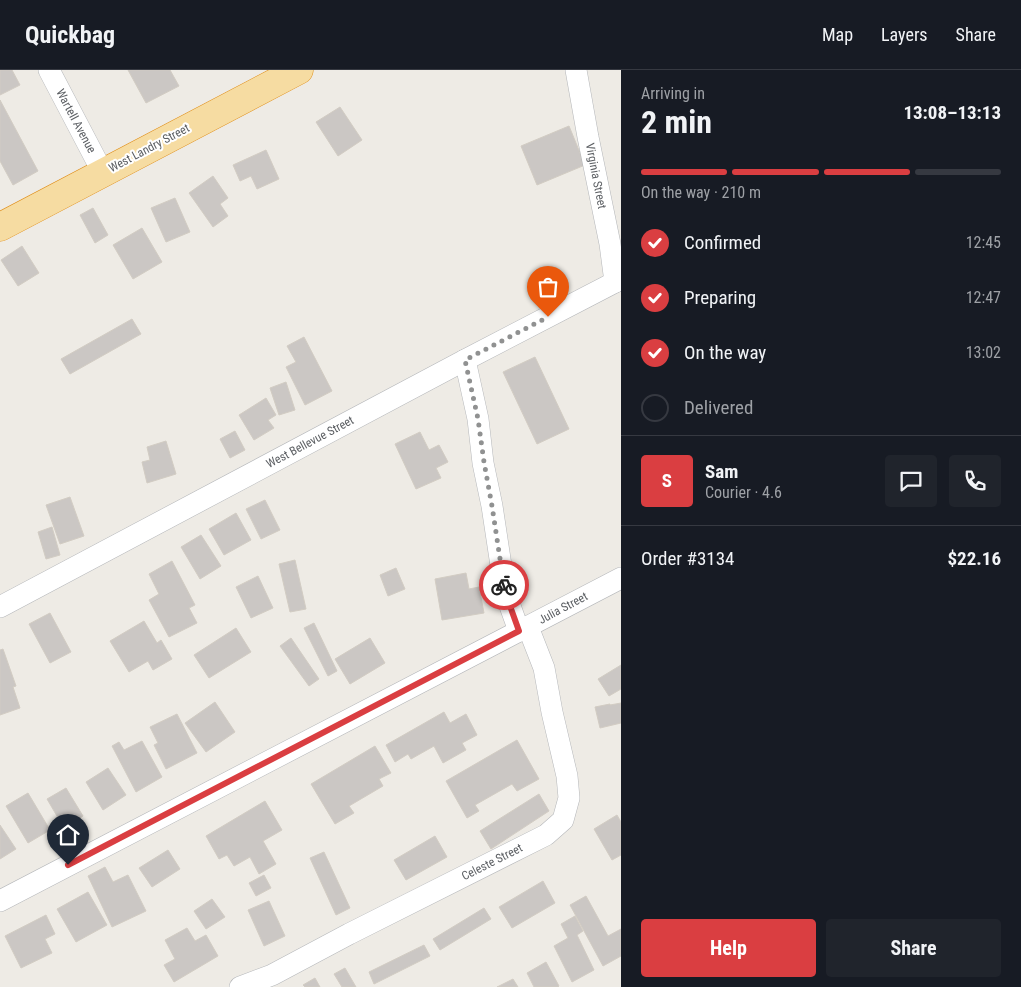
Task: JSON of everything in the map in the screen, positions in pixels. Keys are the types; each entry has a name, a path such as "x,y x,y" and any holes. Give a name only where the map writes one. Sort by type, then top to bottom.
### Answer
{"highway":[{"name":"West Landry Street","path":"0,227 299,70"}],"street":[{"name":"Wartell Avenue","path":"49,70 103,173"},
{"name":"Virginia Street","path":"576,70 618,280"},
{"name":"West Bellevue Street","path":"0,607 618,280"},
{"name":"Celeste Street","path":"247,986 546,835 563,820 569,798 567,776 544,668 505,592 478,419 465,360"},
{"name":"Julia Street","path":"0,901 524,629 619,583"}],"building":[{"path":"0,70 12,70 20,85 0,95"},
{"path":"128,70 170,70 179,86 146,103"},
{"path":"0,100 38,171 13,185 0,161"},
{"path":"340,107 362,140 338,156 316,122"},
{"path":"569,126 585,165 537,185 521,146"},
{"path":"266,150 279,179 257,189 251,176 240,181 233,165"},
{"path":"213,176 228,198 220,204 228,216 213,227 189,193"},
{"path":"175,198 190,232 166,242 151,208"},
{"path":"93,208 108,235 95,243 80,215"},
{"path":"142,228 162,262 133,279 113,245"},
{"path":"22,246 39,273 18,286 1,260"},
{"path":"132,319 141,334 70,374 61,359"},
{"path":"304,337 332,391 305,405 286,367 296,362 287,346"},
{"path":"535,357 569,429 537,444 503,372"},
{"path":"286,382 295,410 279,415 270,388"},
{"path":"266,398 276,415 268,420 274,428 254,440 239,415"},
{"path":"235,431 245,450 230,458 220,439"},
{"path":"420,432 429,450 439,445 448,462 436,468 441,478 416,489 395,444"},
{"path":"166,441 176,474 147,483 142,462 150,460 147,447"},
{"path":"70,497 84,536 60,544 46,505"},
{"path":"265,500 280,530 261,539 246,509"},
{"path":"236,513 251,540 224,555 209,529"},
{"path":"52,527 60,555 46,559 38,532"},
{"path":"201,535 221,566 200,579 181,547"},
{"path":"295,560 306,609 290,612 279,564"},
{"path":"172,561 195,605 189,608 197,623 169,637 149,600 159,594 149,574"},
{"path":"396,568 405,589 388,596 380,575"},
{"path":"466,573 469,589 479,587 484,613 442,620 435,579"},
{"path":"258,576 273,608 251,618 236,587"},
{"path":"50,613 71,652 50,663 29,624"},
{"path":"144,621 157,643 161,640 172,659 153,670 148,661 129,672 110,641"},
{"path":"314,623 337,671 328,676 304,628"},
{"path":"236,628 251,652 209,678 194,655"},
{"path":"291,638 319,679 309,686 280,646"},
{"path":"370,638 385,663 350,684 335,659"},
{"path":"3,649 16,686 13,687 20,708 0,715 0,650"},
{"path":"621,665 621,689 609,696 598,679"},
{"path":"215,702 235,732 206,752 185,723"},
{"path":"621,703 621,723 600,728 595,707"},
{"path":"444,712 450,723 466,714 477,735 462,743 466,750 443,763 434,746 411,759 408,754 395,762 386,745"},
{"path":"177,714 197,753 166,769 154,745 158,743 150,727"},
{"path":"517,740 539,779 517,791 512,784 475,805 479,811 467,818 446,781"},
{"path":"142,741 162,777 136,792 112,746 119,742 124,750"},
{"path":"375,746 391,773 379,779 383,786 349,806 354,813 335,824 311,784"},
{"path":"108,768 126,795 103,810 86,782"},
{"path":"66,788 83,816 64,828 47,799"},
{"path":"28,793 50,830 28,843 6,806"},
{"path":"539,794 549,811 491,849 480,831"},
{"path":"265,801 282,830 263,841 276,864 259,874 250,857 234,866 227,855 219,859 206,836"},
{"path":"617,815 621,822 621,855 612,860 594,829"},
{"path":"0,825 16,849 0,859"},
{"path":"435,836 447,857 406,880 394,860"},
{"path":"168,850 180,869 152,887 139,868"},
{"path":"324,852 350,908 336,915 310,858"},
{"path":"105,867 113,882 128,875 146,911 112,927 88,876"},
{"path":"264,875 271,888 256,896 249,883"},
{"path":"543,881 555,903 512,928 499,907"},
{"path":"88,892 107,925 76,942 57,909"},
{"path":"586,896 608,936 621,929 621,956 603,966 570,905"},
{"path":"212,899 225,917 206,929 194,911"},
{"path":"269,901 285,936 264,946 248,910"},
{"path":"484,908 491,919 440,950 433,939"},
{"path":"46,915 55,934 45,939 52,953 21,968 5,936"},
{"path":"575,916 583,931 577,935 594,970 572,982 554,946 568,938 561,924"},
{"path":"187,928 195,941 206,935 218,956 174,982 164,965 175,959 165,940"},
{"path":"424,945 430,956 374,984 369,972"},
{"path":"546,962 559,986 534,987 527,973"},
{"path":"345,968 356,987 342,987 334,974"},
{"path":"315,978 320,987 305,987 303,985"},
{"path":"513,979 518,987 497,987"}],"way so far":[{"path":"504,585 478,419 465,360 548,317"}],"route":[{"path":"68,865 519,631 504,585"}]}
